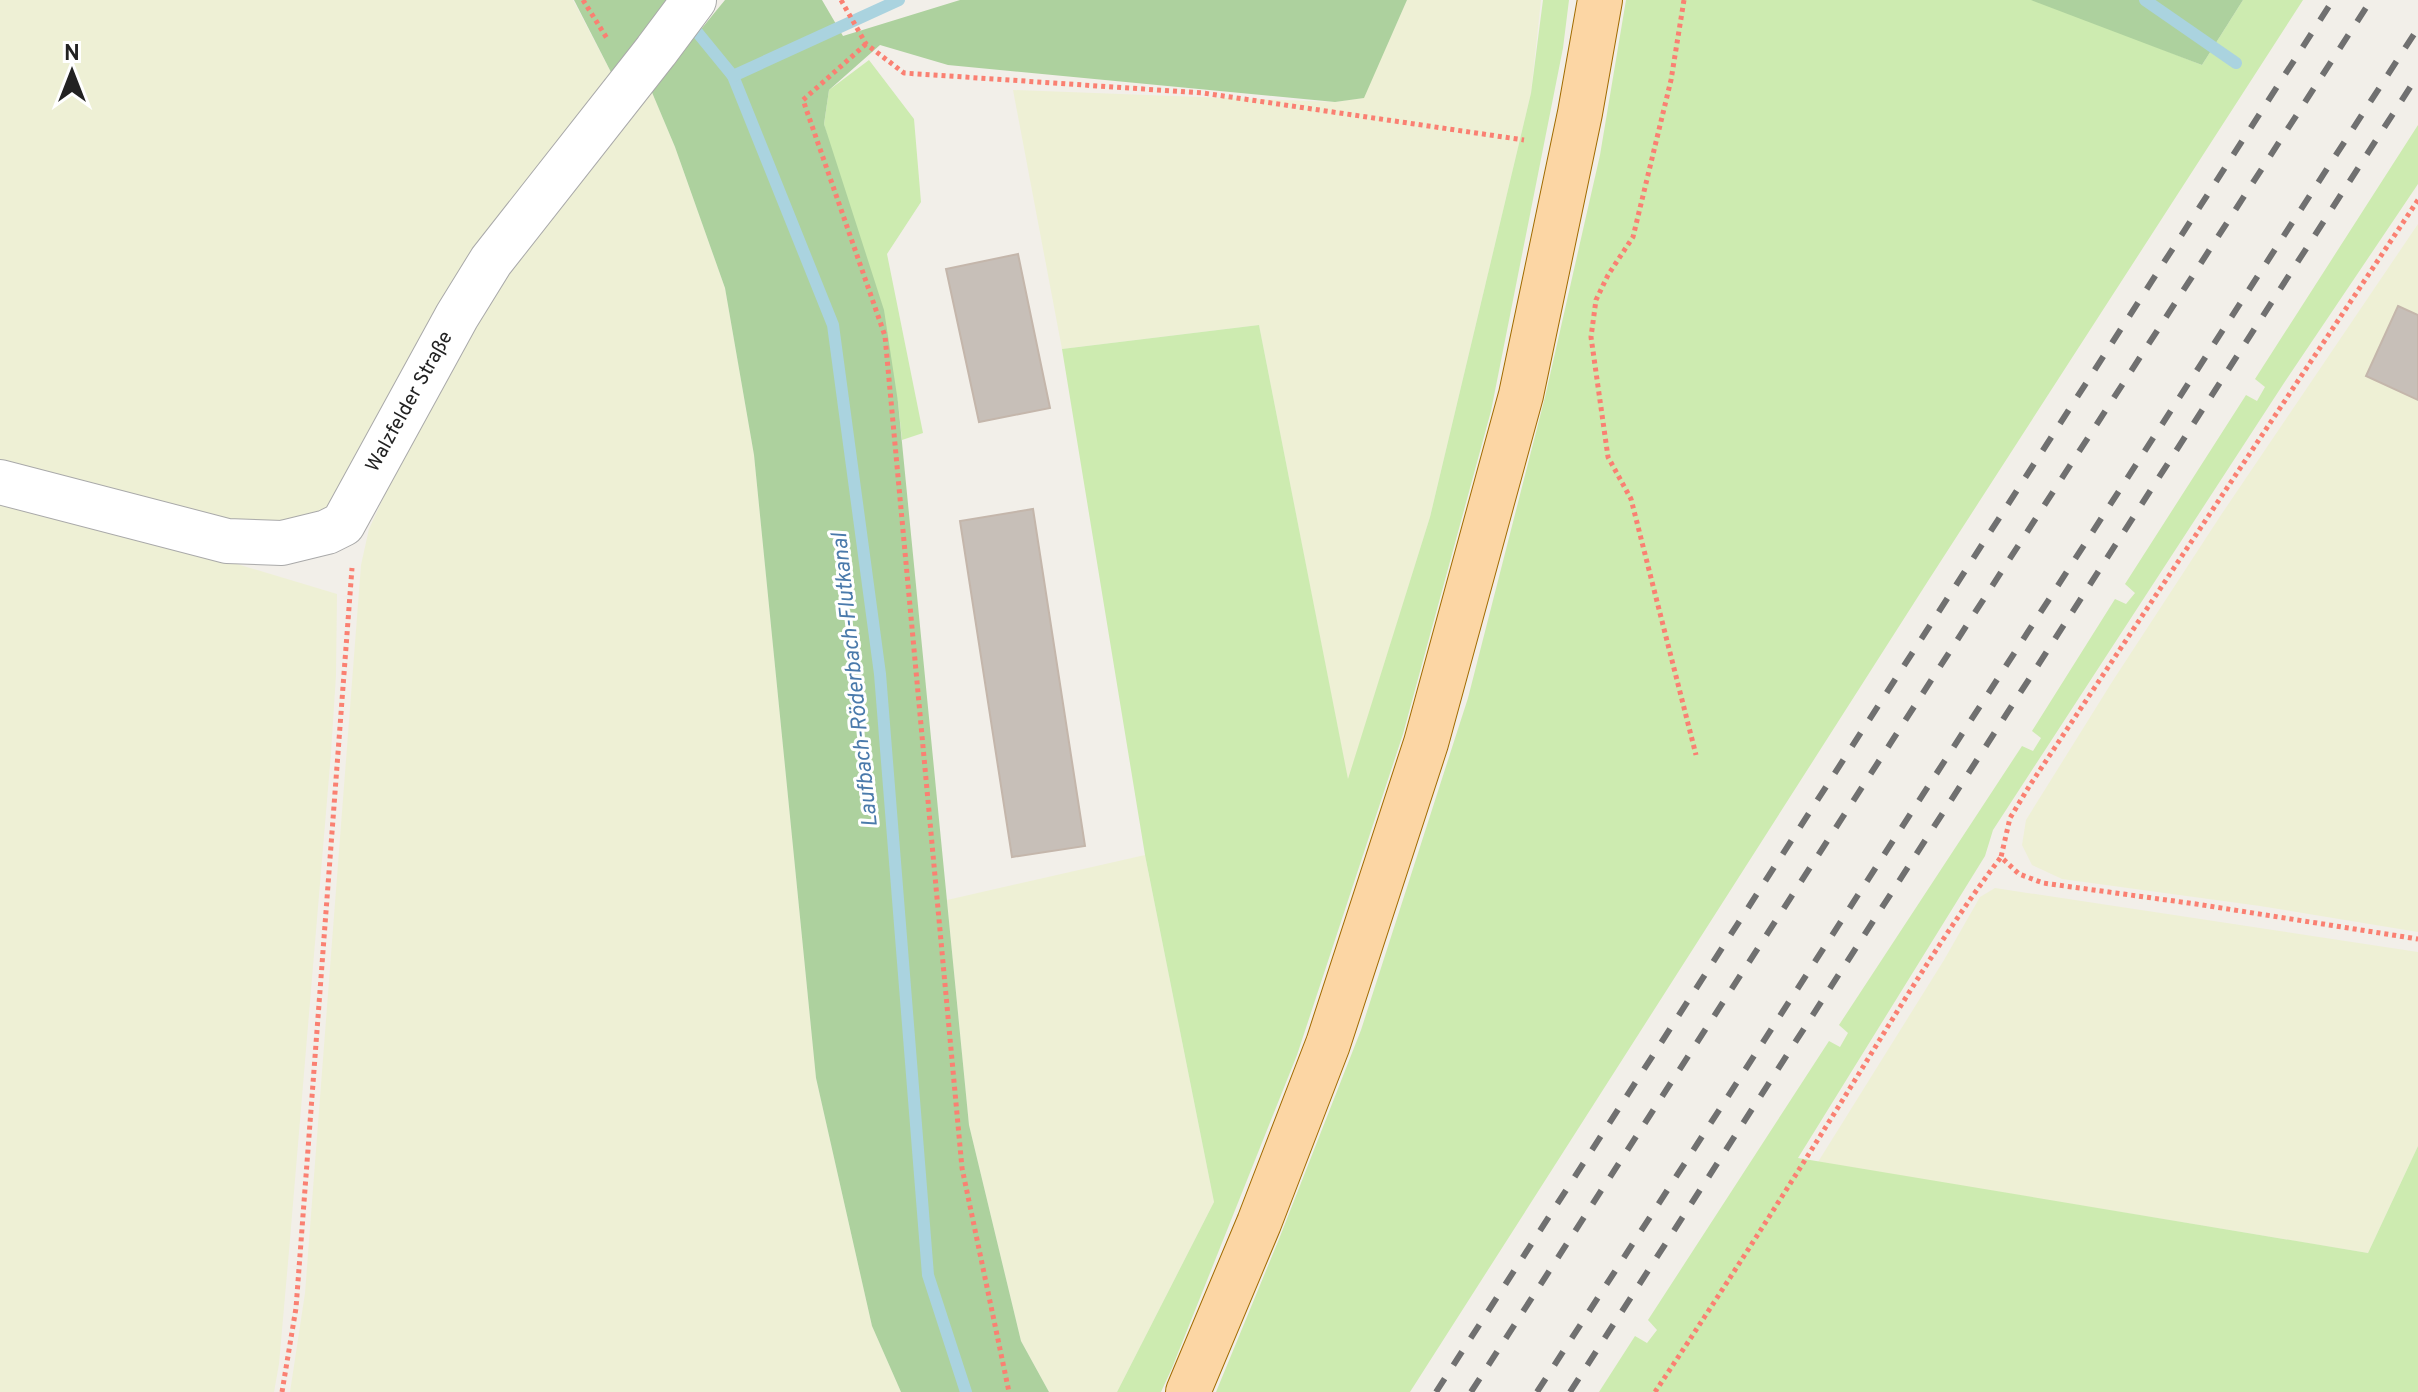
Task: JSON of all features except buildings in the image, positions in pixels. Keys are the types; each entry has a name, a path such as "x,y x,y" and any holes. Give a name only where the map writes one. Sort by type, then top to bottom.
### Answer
{"main road":[{"path":"1188,1392 1259,1223 1328,1044 1426,743 1521,395 1580,113 1600,0"}],"street":[{"name":"Walzfelder Straße","path":"343,524 457,316 491,261 694,0"},
{"path":"0,482 227,541 282,543 327,532 343,524"}],"path":[{"path":"841,0 866,44 904,73 1203,93 1524,140"},
{"path":"1684,0 1671,80 1633,237 1596,300 1591,337 1608,457 1631,499 1696,755"},
{"path":"866,44 803,100 885,336 962,1168 1009,1392"},
{"path":"1655,1392 1771,1215 1974,892 2001,857 2010,818 2030,785 2418,200"},
{"path":"282,1392 296,1308 352,591 353,547 343,524"},
{"path":"2001,857 2019,874 2043,883 2418,939"}],"green space":[{"path":"0,0 573,0 615,80 344,497 292,528 239,542 0,467"},
{"path":"574,0 676,0 615,80"},
{"path":"725,0 822,0 843,36 960,0 1407,0 1364,98 1335,102 948,65 880,45 829,90 824,124 884,310 898,402 969,1125 1021,1341 1049,1392 901,1392 872,1326 816,1078 754,455 725,288 675,147 651,90"},
{"path":"1407,0 1541,0 1531,93 1430,517 1348,781 1259,325 1062,349 1013,90 1335,102 1363,98"},
{"path":"1543,0 1569,0 1563,48 1491,411 1403,734 1297,1055 1172,1368 1161,1392 1117,1392 1214,1202 1145,855 1062,349 1259,325 1348,779 1430,517 1531,93"},
{"path":"1626,0 2038,0 2202,65 2243,0 2303,0 1410,1392 1216,1392 1361,1030 1468,698 1545,397 1600,155"},
{"path":"2031,0 2243,0 2202,65"},
{"path":"869,60 914,119 921,202 887,254 923,433 902,440 898,402 824,124 829,90"},
{"path":"651,90 675,147 725,288 754,455 816,1078 872,1326 901,1392 290,1392 305,1293 361,565 369,529 426,405 481,304"},
{"path":"2418,125 2418,184 2284,383 1993,830 1985,856 1798,1158 2368,1253 2418,1146 2418,1392 1599,1392 1635,1336 1647,1343 1657,1330 1648,1320 1829,1041 1840,1047 1848,1033 1839,1025 2022,746 2033,751 2041,738 2032,731 2115,599 2126,604 2135,593 2125,584 2246,395 2257,401 2265,387 2255,379"},
{"path":"2418,224 2418,932 2260,906 2062,879 2032,865 2022,845 2026,820 2221,515"},
{"path":"0,493 337,594 331,753 279,1364 274,1392 0,1392"},
{"path":"1145,855 1214,1202 1117,1392 1049,1392 1021,1341 969,1125 947,900"},
{"path":"1995,888 2418,952 2418,1146 2368,1253 1818,1162 1980,897"}],"waterway":[{"path":"733,76 899,0"},
{"path":"2145,0 2236,63"},
{"name":"Laufbach-Röderbach-Flutkanal","path":"688,21 733,76 833,325 880,674 928,1275 966,1392"}],"railway":[{"path":"1436,1392 2333,0"},
{"path":"1471,1392 2371,0"},
{"path":"1537,1392 2418,28"},
{"path":"1570,1392 2418,75"}]}
